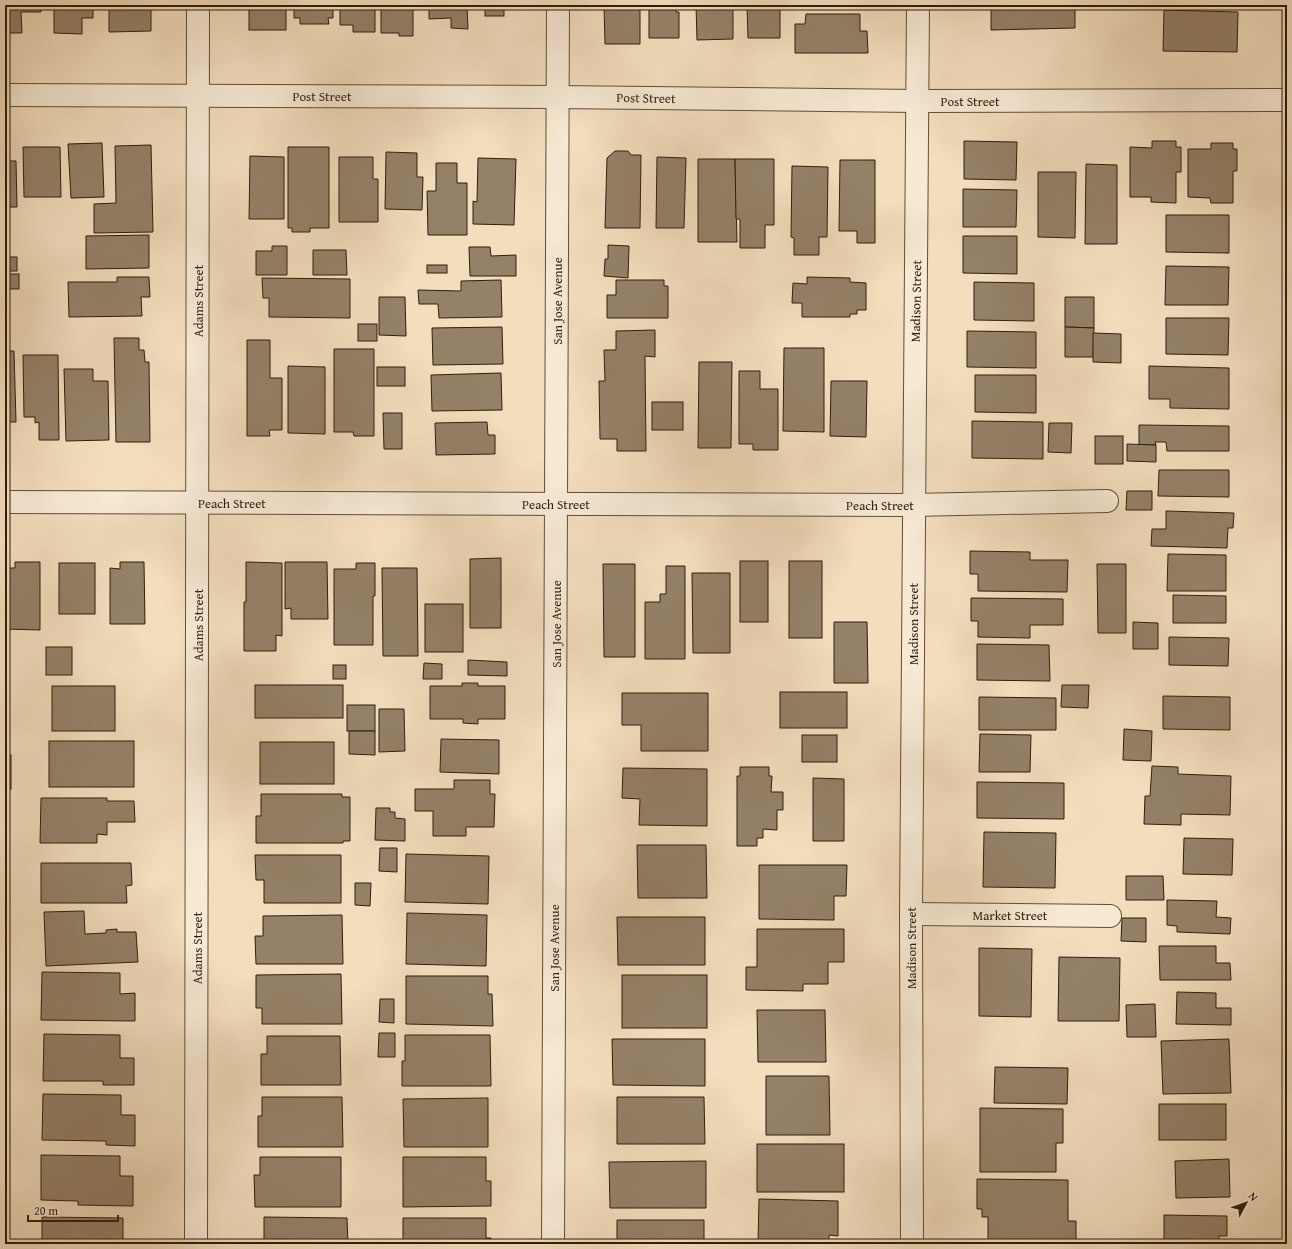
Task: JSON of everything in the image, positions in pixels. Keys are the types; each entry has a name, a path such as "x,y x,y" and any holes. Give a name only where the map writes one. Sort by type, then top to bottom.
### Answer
{"street":[{"name":"Adams Street","path":"196,1244 199,503 198,5"},
{"name":"San Jose Avenue","path":"553,1244 558,5"},
{"name":"Madison Street","path":"912,1244 911,914 918,5"},
{"name":"Post Street","path":"5,95 557,97 918,101 1287,100"},
{"name":"Peach Street","path":"5,502 913,505 1107,501"},
{"name":"Market Street","path":"911,914 1110,916"}],"building":[{"path":"5,5 41,5 41,12 21,12 22,33 5,33"},
{"path":"54,5 93,5 93,18 82,18 82,34 54,33"},
{"path":"109,5 151,5 151,31 109,32"},
{"path":"249,5 286,5 286,30 249,30"},
{"path":"294,5 333,5 333,18 328,18 329,24 300,24 300,18 294,18"},
{"path":"340,5 375,5 375,32 353,32 353,25 340,25"},
{"path":"381,5 413,5 413,36 399,36 399,33 381,33"},
{"path":"429,5 467,5 468,29 451,28 451,18 429,19"},
{"path":"485,5 504,5 504,16 485,16"},
{"path":"604,5 640,5 640,44 605,44"},
{"path":"649,5 676,5 676,12 679,12 679,38 649,38"},
{"path":"696,5 733,5 733,39 697,40"},
{"path":"747,5 780,5 780,38 748,38"},
{"path":"859,5 859,6 806,6"},
{"path":"991,5 1075,5 1075,28 991,30"},
{"path":"1164,10 1238,12 1237,52 1163,51"},
{"path":"806,14 860,14 860,31 867,31 868,53 795,53 795,24 805,24"},
{"path":"964,141 1017,142 1016,180 964,179"},
{"path":"1152,141 1176,141 1176,147 1181,147 1181,172 1176,172 1176,203 1151,202 1151,197 1130,197 1130,147 1152,148"},
{"path":"102,143 104,197 71,198 68,144"},
{"path":"1211,143 1233,143 1233,149 1237,149 1237,171 1233,171 1233,203 1211,203 1210,198 1188,197 1188,149 1211,149"},
{"path":"151,145 153,232 94,233 94,204 116,203 115,146"},
{"path":"23,147 60,147 61,197 24,197"},
{"path":"288,147 329,147 329,228 310,228 310,232 292,232 292,228 288,228"},
{"path":"615,151 628,151 631,155 641,155 640,228 605,228 607,158"},
{"path":"386,152 417,153 417,177 423,177 422,210 385,209"},
{"path":"250,156 284,157 284,219 249,219"},
{"path":"339,157 373,157 373,179 378,179 378,222 339,222"},
{"path":"657,157 686,158 684,228 656,228"},
{"path":"478,158 516,159 514,225 473,224 473,201 477,202"},
{"path":"698,159 735,159 737,242 698,242"},
{"path":"735,159 774,159 774,225 765,225 765,248 740,248 740,219 736,219"},
{"path":"840,160 875,160 875,243 857,243 857,231 839,231"},
{"path":"5,161 16,161 17,207 5,207"},
{"path":"436,163 457,163 457,183 467,183 467,235 428,235 427,191 436,191"},
{"path":"1086,164 1117,165 1117,244 1085,244"},
{"path":"792,166 828,167 827,237 819,237 819,255 794,255 794,238 791,237"},
{"path":"1038,172 1076,172 1075,238 1038,237"},
{"path":"963,189 1017,190 1016,227 963,227"},
{"path":"1166,215 1229,215 1229,253 1166,252"},
{"path":"149,235 149,268 86,269 86,236"},
{"path":"963,236 1017,236 1017,274 963,273"},
{"path":"608,245 629,246 628,278 604,276 605,259 608,259"},
{"path":"272,246 287,246 287,275 256,275 256,251 272,251"},
{"path":"469,247 490,247 491,256 516,255 516,276 470,276"},
{"path":"313,250 346,250 347,275 313,275"},
{"path":"5,257 17,257 17,271 5,271"},
{"path":"427,265 447,265 447,273 427,273"},
{"path":"1166,266 1229,267 1228,305 1165,305"},
{"path":"5,274 19,274 19,289 5,289"},
{"path":"117,277 149,277 150,297 141,297 142,316 69,317 68,282 117,282"},
{"path":"807,277 850,278 850,282 866,283 866,310 857,310 857,314 850,314 850,317 802,317 802,303 792,303 793,283 807,284"},
{"path":"262,278 350,279 350,318 269,317 269,298 263,298"},
{"path":"501,280 502,317 439,318 438,304 419,304 418,290 461,291 461,281"},
{"path":"616,280 664,280 664,286 668,286 668,318 607,318 607,295 616,295"},
{"path":"974,282 1034,283 1034,321 974,320"},
{"path":"379,297 405,297 406,336 379,335"},
{"path":"1065,297 1094,297 1094,328 1065,327"},
{"path":"1166,318 1229,318 1228,355 1166,354"},
{"path":"358,324 377,324 377,341 358,341"},
{"path":"502,327 503,364 433,365 432,328"},
{"path":"1065,327 1094,328 1093,357 1065,357"},
{"path":"655,330 655,357 645,356 646,451 617,451 617,439 600,439 599,381 605,381 604,350 616,350 616,331"},
{"path":"967,331 1036,332 1036,368 967,367"},
{"path":"1093,333 1121,334 1121,363 1093,362"},
{"path":"114,338 139,338 139,350 144,350 145,362 149,362 150,442 116,442"},
{"path":"247,340 270,340 270,378 282,378 282,430 269,430 270,436 247,436"},
{"path":"784,348 824,348 824,432 783,431"},
{"path":"334,349 374,349 374,436 354,436 353,432 334,432"},
{"path":"5,351 14,351 16,422 5,422"},
{"path":"23,355 58,355 59,440 39,440 39,422 35,423 35,417 24,417"},
{"path":"699,362 732,362 731,448 698,448"},
{"path":"288,366 325,367 325,434 288,433"},
{"path":"1149,366 1229,368 1229,409 1170,408 1170,399 1149,399"},
{"path":"377,367 405,367 405,386 377,386"},
{"path":"64,369 93,369 93,381 108,381 109,440 66,441"},
{"path":"739,371 760,371 760,389 778,389 778,450 753,450 753,444 739,444"},
{"path":"501,373 502,410 432,411 431,375"},
{"path":"975,375 1036,375 1036,413 975,412"},
{"path":"831,381 867,381 866,437 830,436"},
{"path":"652,402 683,402 683,430 652,430"},
{"path":"383,413 402,413 402,449 384,449"},
{"path":"972,421 1043,422 1043,459 972,458"},
{"path":"487,422 488,435 495,435 495,454 436,455 435,423"},
{"path":"1049,423 1072,423 1071,453 1048,452"},
{"path":"1139,425 1229,426 1229,451 1167,451 1166,442 1155,442 1156,445 1139,445"},
{"path":"1095,436 1123,436 1123,464 1095,464"},
{"path":"1127,444 1156,445 1156,462 1127,461"},
{"path":"1159,470 1229,470 1229,497 1158,496"},
{"path":"1127,491 1152,491 1152,510 1126,510"},
{"path":"1166,511 1234,513 1233,528 1228,528 1227,548 1151,546 1152,529 1166,529"},
{"path":"970,551 1030,552 1030,560 1068,560 1067,592 978,591 978,574 970,574"},
{"path":"1168,554 1226,555 1226,591 1167,591"},
{"path":"501,558 501,628 470,628 470,559"},
{"path":"740,561 768,561 768,622 740,622"},
{"path":"789,561 822,561 822,638 789,638"},
{"path":"15,562 40,562 40,630 5,629 5,568 15,568"},
{"path":"120,562 144,562 145,624 110,624 110,568 120,569"},
{"path":"246,562 282,563 282,636 276,635 276,651 244,651"},
{"path":"285,562 327,562 328,619 291,619 291,608 285,609"},
{"path":"59,563 95,563 95,614 59,614"},
{"path":"356,563 375,563 373,645 334,645 334,569 356,569"},
{"path":"603,564 635,564 635,657 604,657"},
{"path":"1097,564 1126,564 1126,633 1098,633"},
{"path":"666,566 685,566 685,659 645,659 645,602 660,602 660,594 666,594"},
{"path":"382,568 417,568 418,656 383,656"},
{"path":"692,573 730,573 730,653 693,653"},
{"path":"1173,595 1226,596 1226,623 1173,623"},
{"path":"971,598 1063,599 1063,625 1030,625 1030,638 978,637 978,621 971,621"},
{"path":"425,604 463,604 463,652 425,652"},
{"path":"834,622 867,622 868,683 834,683"},
{"path":"1133,622 1158,623 1158,649 1133,649"},
{"path":"1169,637 1229,638 1228,666 1169,665"},
{"path":"977,644 1049,645 1050,681 977,680"},
{"path":"46,647 72,647 72,675 46,675"},
{"path":"5,648 7,648 8,676 5,676"},
{"path":"468,660 507,662 507,676 468,675"},
{"path":"424,663 442,664 442,679 423,679"},
{"path":"333,665 346,665 346,679 333,679"},
{"path":"462,683 478,683 478,686 505,686 505,719 478,719 478,724 463,723 463,719 430,719 430,686 462,686"},
{"path":"255,685 343,685 343,718 255,718"},
{"path":"1062,685 1089,685 1088,708 1061,707"},
{"path":"52,686 115,686 115,731 52,731"},
{"path":"780,692 847,692 847,728 780,728"},
{"path":"622,693 708,693 708,751 641,751 641,725 622,725"},
{"path":"1163,696 1230,697 1230,730 1163,729"},
{"path":"979,697 1056,698 1056,730 979,730"},
{"path":"347,705 375,705 375,731 347,731"},
{"path":"379,709 404,709 405,751 379,752"},
{"path":"1124,729 1152,731 1151,761 1123,760"},
{"path":"349,731 375,731 375,755 349,754"},
{"path":"980,734 1031,735 1030,772 979,772"},
{"path":"802,735 837,735 837,762 802,762"},
{"path":"441,739 499,740 499,774 440,772"},
{"path":"49,741 134,741 134,787 49,787"},
{"path":"260,742 334,742 334,784 260,784"},
{"path":"5,755 11,755 11,789 5,789"},
{"path":"1152,766 1178,767 1178,774 1231,776 1230,815 1181,814 1181,825 1144,824 1145,796 1150,796"},
{"path":"740,767 769,767 769,776 772,776 771,792 783,792 783,810 777,810 777,830 763,829 763,838 757,838 757,846 737,846 737,776 740,776"},
{"path":"623,768 707,769 707,826 639,825 640,799 622,798"},
{"path":"813,778 844,779 844,841 813,841"},
{"path":"454,780 490,780 490,794 495,794 494,827 466,827 466,836 433,836 433,811 415,811 415,789 454,789"},
{"path":"977,782 1064,783 1064,819 977,818"},
{"path":"261,794 342,794 342,797 350,797 350,841 343,841 343,843 256,843 256,816 261,816"},
{"path":"41,798 107,798 107,801 134,801 135,822 107,822 107,835 97,834 97,843 40,843"},
{"path":"376,808 390,808 390,812 395,812 395,818 405,819 405,841 375,840"},
{"path":"984,832 1056,833 1055,888 983,887"},
{"path":"1184,838 1233,839 1232,875 1183,874"},
{"path":"637,845 706,845 707,898 638,898"},
{"path":"380,848 397,848 397,872 379,871"},
{"path":"406,854 489,856 488,904 405,902"},
{"path":"255,855 341,855 341,903 264,903 264,880 256,880"},
{"path":"41,863 131,863 132,885 126,886 127,903 41,903"},
{"path":"759,865 847,865 846,896 834,896 834,920 759,919"},
{"path":"1126,876 1163,876 1164,900 1126,900"},
{"path":"355,883 371,883 370,906 355,905"},
{"path":"1167,900 1217,901 1216,917 1231,918 1230,934 1177,932 1177,926 1167,925"},
{"path":"84,911 85,934 106,933 106,930 117,929 117,932 136,932 138,962 46,966 44,912"},
{"path":"407,913 487,915 486,966 406,964"},
{"path":"342,915 343,964 256,964 255,936 263,936 263,916"},
{"path":"617,917 705,917 705,965 618,965"},
{"path":"1122,918 1146,918 1146,942 1121,941"},
{"path":"757,929 844,929 844,962 828,962 828,984 803,984 803,991 746,990 746,967 757,967"},
{"path":"1159,946 1216,946 1216,963 1230,963 1231,980 1160,980"},
{"path":"979,948 1032,949 1031,1017 979,1016"},
{"path":"1059,957 1120,958 1119,1021 1058,1021"},
{"path":"42,972 120,973 120,994 135,993 135,1021 41,1020"},
{"path":"341,974 342,1024 262,1024 262,1008 256,1008 256,975"},
{"path":"622,975 707,975 707,1028 622,1028"},
{"path":"406,976 488,976 488,994 492,994 493,1026 406,1024"},
{"path":"1177,992 1216,993 1216,1008 1231,1008 1231,1025 1176,1024"},
{"path":"380,999 394,999 394,1023 379,1022"},
{"path":"1155,1004 1156,1037 1127,1037 1126,1005"},
{"path":"757,1010 825,1010 826,1062 758,1062"},
{"path":"379,1033 395,1033 395,1057 378,1057"},
{"path":"44,1034 120,1035 120,1058 134,1058 134,1085 103,1085 103,1081 43,1081"},
{"path":"405,1035 490,1035 491,1086 402,1086 402,1061 405,1061"},
{"path":"267,1036 340,1036 341,1085 261,1085 261,1054 267,1054"},
{"path":"612,1039 705,1039 705,1086 613,1085"},
{"path":"1229,1039 1231,1093 1163,1094 1161,1041"},
{"path":"995,1067 1068,1068 1067,1104 994,1103"},
{"path":"766,1076 829,1076 830,1135 766,1135"},
{"path":"43,1094 121,1095 121,1115 135,1115 135,1146 106,1145 106,1141 42,1140"},
{"path":"262,1097 342,1097 343,1147 258,1147 258,1116 262,1116"},
{"path":"617,1097 704,1097 705,1144 617,1144"},
{"path":"488,1098 488,1147 404,1147 403,1099"},
{"path":"1159,1104 1226,1104 1226,1140 1159,1140"},
{"path":"980,1108 1063,1109 1063,1143 1056,1143 1056,1172 980,1172"},
{"path":"757,1144 844,1144 844,1192 757,1192"},
{"path":"41,1155 120,1156 120,1176 133,1176 133,1206 78,1205 78,1201 41,1200"},
{"path":"260,1157 341,1157 341,1207 255,1207 254,1175 260,1175"},
{"path":"403,1157 486,1157 486,1181 491,1181 491,1206 403,1207"},
{"path":"1229,1159 1230,1197 1176,1198 1175,1161"},
{"path":"706,1161 706,1208 610,1208 609,1162"},
{"path":"977,1179 1068,1180 1068,1221 1076,1221 1076,1244 988,1244 988,1217 982,1217 982,1209 977,1209"},
{"path":"759,1199 838,1201 838,1236 829,1235 829,1244 758,1244"},
{"path":"1164,1215 1227,1216 1227,1236 1219,1236 1219,1244 1164,1244"},
{"path":"42,1217 123,1218 123,1241 127,1241 127,1244 42,1244"},
{"path":"264,1217 347,1218 348,1244 261,1244 261,1240 264,1240"},
{"path":"403,1218 486,1218 486,1238 491,1238 491,1244 403,1244"},
{"path":"617,1220 704,1220 704,1244 611,1244 611,1241 617,1241"}]}
